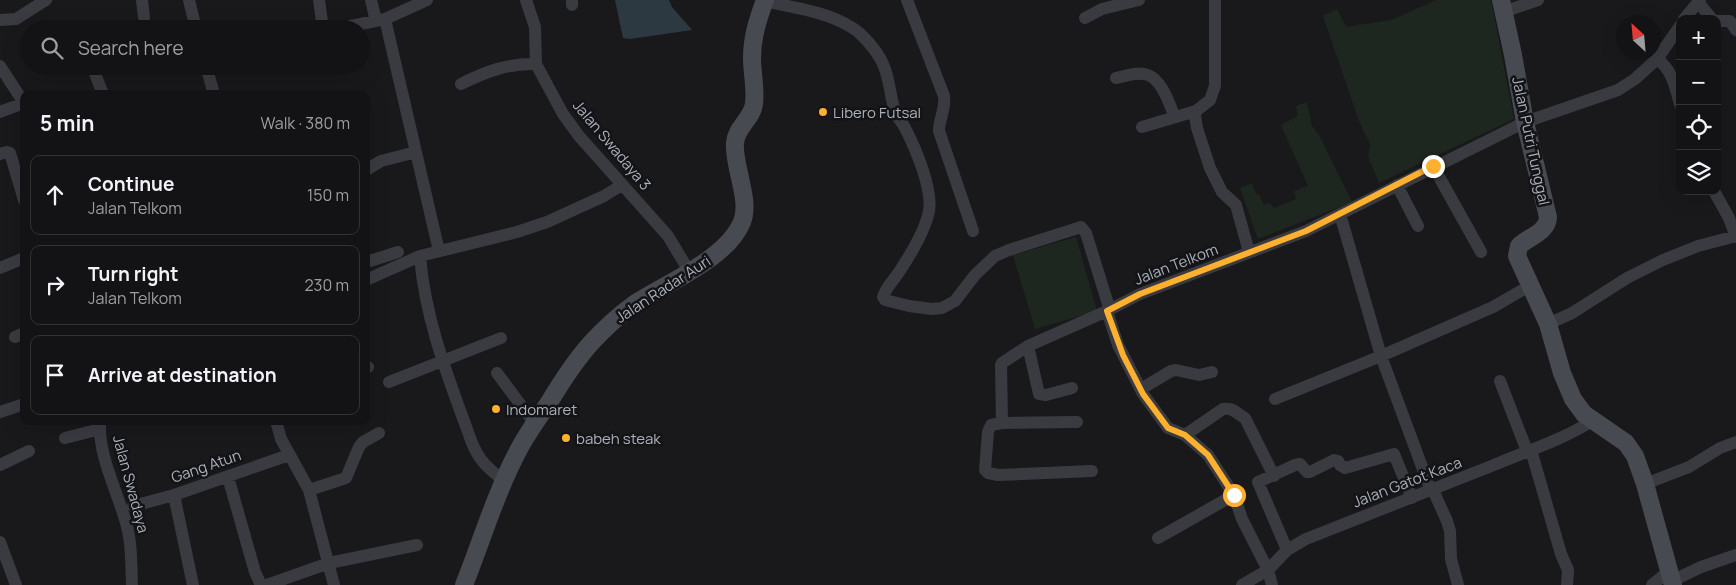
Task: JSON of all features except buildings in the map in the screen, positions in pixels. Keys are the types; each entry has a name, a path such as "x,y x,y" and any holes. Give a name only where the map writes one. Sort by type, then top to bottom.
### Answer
{"main road":[{"name":"Jalan Radar Auri","path":"464,585 504,481 519,449 587,348 632,306 710,259 725,246 743,221 742,190 735,144 738,130 752,113 754,102 752,57 755,28 765,1"},
{"name":"Jalan Putri Tunggal","path":"1502,6 1525,122 1548,218 1543,229 1521,243 1517,250 1517,256 1548,324 1566,386 1579,408 1592,421 1631,448 1645,484 1671,579"}],"street":[{"path":"0,20 16,19 46,0"},
{"path":"142,0 144,17"},
{"path":"189,0 194,20"},
{"path":"319,0 322,20"},
{"path":"371,0 381,20 416,152 439,250"},
{"path":"370,22 381,20 427,0"},
{"name":"Jalan Swadaya 3","path":"526,0 535,27 536,64 563,114 579,136 668,236 689,272"},
{"path":"907,0 944,96 945,105 940,117 939,131 973,232"},
{"path":"1085,18 1122,1 1139,0"},
{"path":"1142,127 1196,111 1210,100 1215,86 1215,0"},
{"path":"1502,6 1538,0"},
{"path":"765,1 832,17 852,27 866,40 883,64 896,113 905,127 918,160 927,188 929,202 928,215 924,226 899,272 885,290 884,300 909,306 932,309 942,308 951,304 996,256 1081,227 1086,233 1123,355 1140,389 1168,428 1185,435 1208,455 1234,495 1242,519 1268,570 1272,585"},
{"path":"1685,11 1699,1 1709,15"},
{"path":"1721,21 1730,21 1736,30"},
{"name":"Jalan Telkom","path":"1661,53 1676,32"},
{"name":"Jalan Telkom","path":"1002,423 1001,365 1028,346 1140,294 1306,231 1433,166 1525,122 1618,90 1636,79 1656,60"},
{"path":"1659,60 1665,64 1669,71 1676,92"},
{"path":"461,84 504,66 536,64"},
{"path":"0,66 20,97"},
{"path":"1116,78 1136,73 1147,74 1161,88 1175,117"},
{"path":"96,75 101,90"},
{"path":"209,75 213,90"},
{"path":"0,112 20,104"},
{"path":"1196,111 1197,128 1210,168 1222,192 1236,205 1249,252"},
{"path":"370,168 381,161 416,152"},
{"path":"0,154 10,153 20,187"},
{"path":"1433,166 1481,252"},
{"path":"370,278 420,256 517,232 547,222 604,196 622,185"},
{"path":"1397,185 1418,226"},
{"path":"1548,324 1572,313 1601,293 1663,260 1698,246 1736,236 1732,217 1717,195"},
{"path":"1340,214 1381,356 1432,490 1450,530 1451,559 1458,585"},
{"path":"370,261 398,252"},
{"path":"420,256 433,329 442,360 477,456 486,467 504,481"},
{"path":"0,268 20,260"},
{"path":"1275,399 1381,356 1493,307 1531,285"},
{"path":"389,382 501,338"},
{"path":"1028,346 1038,394 1046,395 1072,388"},
{"path":"1140,389 1171,370 1199,375 1212,372"},
{"path":"496,373 535,424"},
{"path":"1500,381 1529,451 1560,554 1568,570 1569,580 1567,585"},
{"path":"0,412 20,405"},
{"path":"1185,435 1223,409 1234,409 1236,414 1245,418 1274,476"},
{"name":"Jalan Gatot Kaca","path":"1242,585 1268,570 1287,550 1306,539 1529,451 1571,433 1592,421"},
{"path":"1077,422 1002,423 992,425 988,429 984,467 988,473 998,475 1092,472"},
{"path":"65,438 100,425"},
{"name":"Jalan Swadaya","path":"100,425 101,445 127,525 132,559 132,585"},
{"path":"277,425 281,439 309,490 334,585"},
{"path":"309,490 347,477 359,447 363,442 379,433"},
{"path":"1645,484 1689,467 1720,448 1736,442"},
{"path":"0,465 29,451"},
{"path":"1287,550 1258,482 1300,464 1307,472 1310,472 1334,460 1338,461 1345,468 1394,454 1412,498"},
{"name":"Gang Atun","path":"133,506 174,495 289,455"},
{"path":"228,477 255,572 261,585"},
{"path":"174,495 193,585"},
{"path":"1158,538 1234,495"},
{"path":"0,542 16,585"},
{"path":"267,585 329,563 417,545"},
{"path":"1652,585 1736,555"}],"shaded area":[{"path":"615,0 669,0 672,7 692,30 630,39 623,38"},
{"path":"1436,0 1491,0 1514,119 1379,183 1368,156 1370,144 1359,121 1323,16 1337,9 1346,27 1391,20"},
{"path":"1307,102 1312,126 1319,135 1352,202 1258,239 1240,188 1252,183 1256,194 1259,194 1264,205 1269,203 1274,208 1296,199 1294,191 1308,186 1281,125 1298,116 1296,106"},
{"path":"1076,237 1097,311 1035,329 1013,255"}],"place":[{"name":"Libero Futsal","path":"823,112"},
{"name":"Indomaret","path":"496,409"},
{"name":"babeh steak","path":"566,438"}],"route":[{"path":"1234,495 1208,455 1185,435 1168,428 1143,394 1118,345 1107,311 1140,294 1306,231 1433,166"}]}
